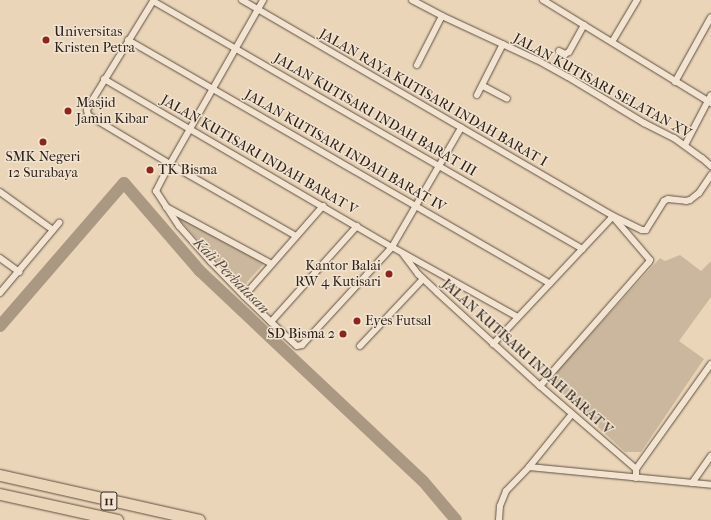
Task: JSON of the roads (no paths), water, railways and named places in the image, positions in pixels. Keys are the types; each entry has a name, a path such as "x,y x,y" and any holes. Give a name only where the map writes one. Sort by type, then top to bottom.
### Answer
{"highway":[{"name":"11","path":"0,475 199,520"},
{"name":"11","path":"0,494 117,520"}],"street":[{"name":"JALAN RAYA KUTISARI INDAH BARAT I","path":"242,0 613,216"},
{"path":"263,0 156,191 179,226 207,258 244,296 296,345 302,345 392,246 461,128"},
{"name":"JALAN KUTISARI SELATAN XV","path":"412,0 568,77 685,145 711,166"},
{"path":"543,0 675,82 710,100 685,145"},
{"path":"612,42 637,0"},
{"name":"JALAN KUTISARI INDAH BARAT III","path":"128,40 151,3 153,1 156,2 582,249"},
{"path":"417,65 442,16"},
{"path":"675,82 708,27 711,17"},
{"path":"559,51 565,54 570,52 584,25"},
{"path":"128,40 104,79 89,107 88,114 170,164 296,236"},
{"name":"JALAN KUTISARI INDAH BARAT IV","path":"128,40 550,284"},
{"path":"477,95 483,86 503,44"},
{"name":"JALAN KUTISARI INDAH BARAT V","path":"104,79 357,226 518,317"},
{"path":"483,86 507,99"},
{"path":"613,216 645,230 666,200 682,202 690,200 699,193 711,175"},
{"path":"705,184 711,189"},
{"path":"0,192 53,230"},
{"path":"165,206 272,264"},
{"path":"244,296 323,206"},
{"path":"493,344 613,216"},
{"path":"540,386 650,260 613,216"},
{"path":"0,293 59,223"},
{"path":"271,322 357,226"},
{"name":"JALAN KUTISARI INDAH BARAT V","path":"401,251 423,279 493,344 636,469"},
{"path":"0,258 19,272"},
{"path":"360,346 423,279"},
{"path":"636,478 636,469 711,365"},
{"path":"498,520 500,506 506,491 529,467 572,414"},
{"path":"692,483 711,456"},
{"path":"529,467 711,485"}],"waterway":[{"name":"Kali Perbatasan","path":"0,326 124,183 200,271 423,481 456,520"}],"place":[{"name":"Universitas Kristen Petra","path":"46,40"},
{"name":"Masjid Jamin Kibar","path":"68,111"},
{"name":"SMK Negeri 12 Surabaya","path":"43,142"},
{"name":"TK Bisma","path":"150,170"},
{"name":"Kantor Balai RW 4 Kutisari","path":"389,274"},
{"name":"Eyes Futsal","path":"357,321"},
{"name":"SD Bisma 2","path":"343,334"}]}
